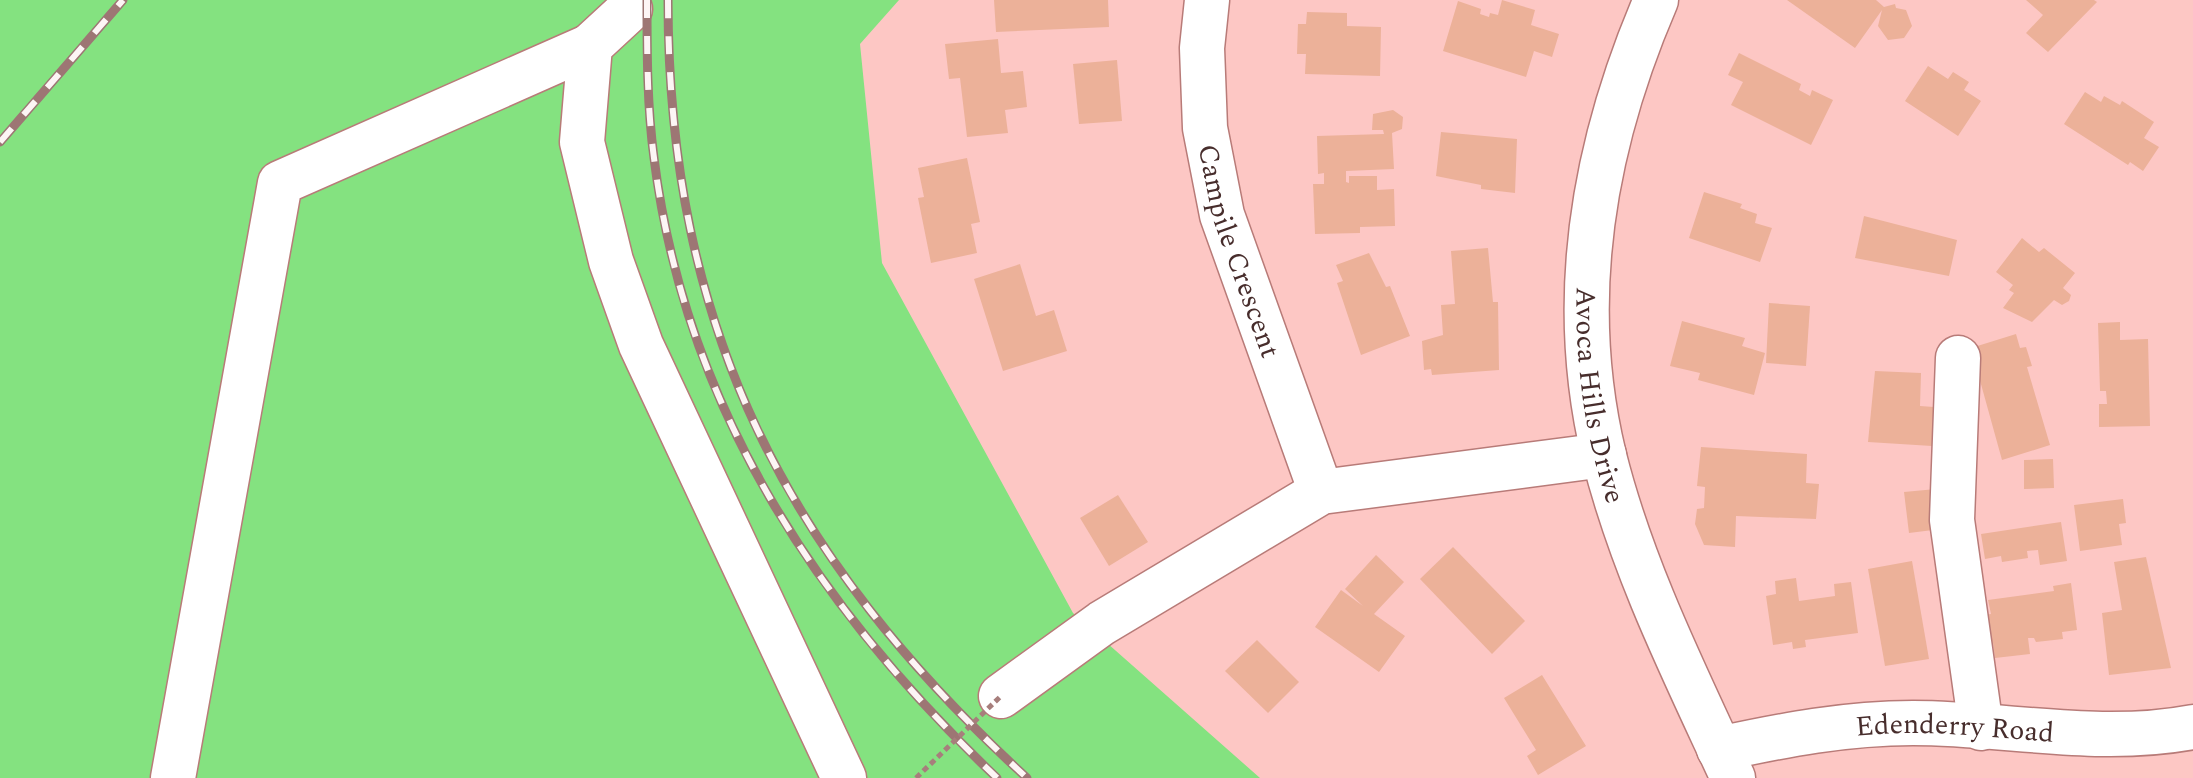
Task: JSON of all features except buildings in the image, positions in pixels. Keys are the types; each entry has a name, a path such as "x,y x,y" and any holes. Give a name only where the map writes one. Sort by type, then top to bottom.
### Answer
{"street":[{"name":"Campile Crescent","path":"1207,0 1202,48 1205,128 1222,215 1321,492"},
{"name":"Avoca Hills Drive","path":"1656,0 1620,87 1599,171 1586,274 1591,374 1604,455 1634,555 1726,763"},
{"path":"173,778 280,183 590,46 630,9"},
{"path":"590,46 582,142 611,261 641,345 844,778"},
{"path":"1958,358 1952,520 1981,728"},
{"path":"1001,696 1102,623 1321,492 1604,455"},
{"name":"Edenderry Road","path":"1726,763 1819,727 1914,723 2128,735 2193,727"}],"path":[{"path":"916,778 1001,696"}],"green space":[{"path":"0,0 899,0 860,44 882,263 1073,613 1260,778 0,778"}],"railway":[{"path":"0,142 123,0"},
{"path":"647,0 652,138 670,249 696,336 729,419 770,498 818,573 872,645 932,713 997,778"},
{"path":"668,0 674,119 690,229 718,333 758,430 808,522 870,610 943,695 1027,778"}]}
